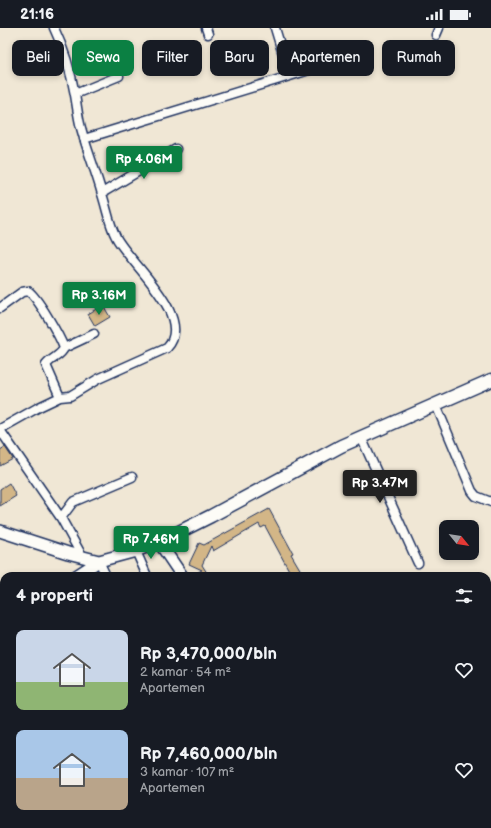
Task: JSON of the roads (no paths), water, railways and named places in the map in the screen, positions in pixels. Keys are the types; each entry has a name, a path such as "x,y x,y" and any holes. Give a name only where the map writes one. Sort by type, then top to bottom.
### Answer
{"highway":[{"path":"159,542 211,516 341,446 491,380"}],"main road":[{"path":"0,531 68,553 100,561"},
{"path":"82,572 100,561 136,551 159,542 179,572"},
{"path":"68,553 77,562 78,568 76,572"}],"street":[{"path":"54,28 69,68 75,94 78,118 114,234 156,289 167,306 174,324 174,334 167,348 98,379 70,396 60,397 0,430 61,518 82,556"},
{"path":"275,28 279,40"},
{"path":"75,94 119,76"},
{"path":"84,139 290,76"},
{"path":"102,193 176,149"},
{"path":"0,308 22,292 28,291 31,293 49,320 64,348"},
{"path":"60,397 46,365 64,348 94,334"},
{"path":"436,405 472,491 476,496 491,502"},
{"path":"361,437 418,564"},
{"path":"61,518 73,502 132,477"},
{"path":"136,551 145,572"},
{"path":"100,561 104,572"}]}
